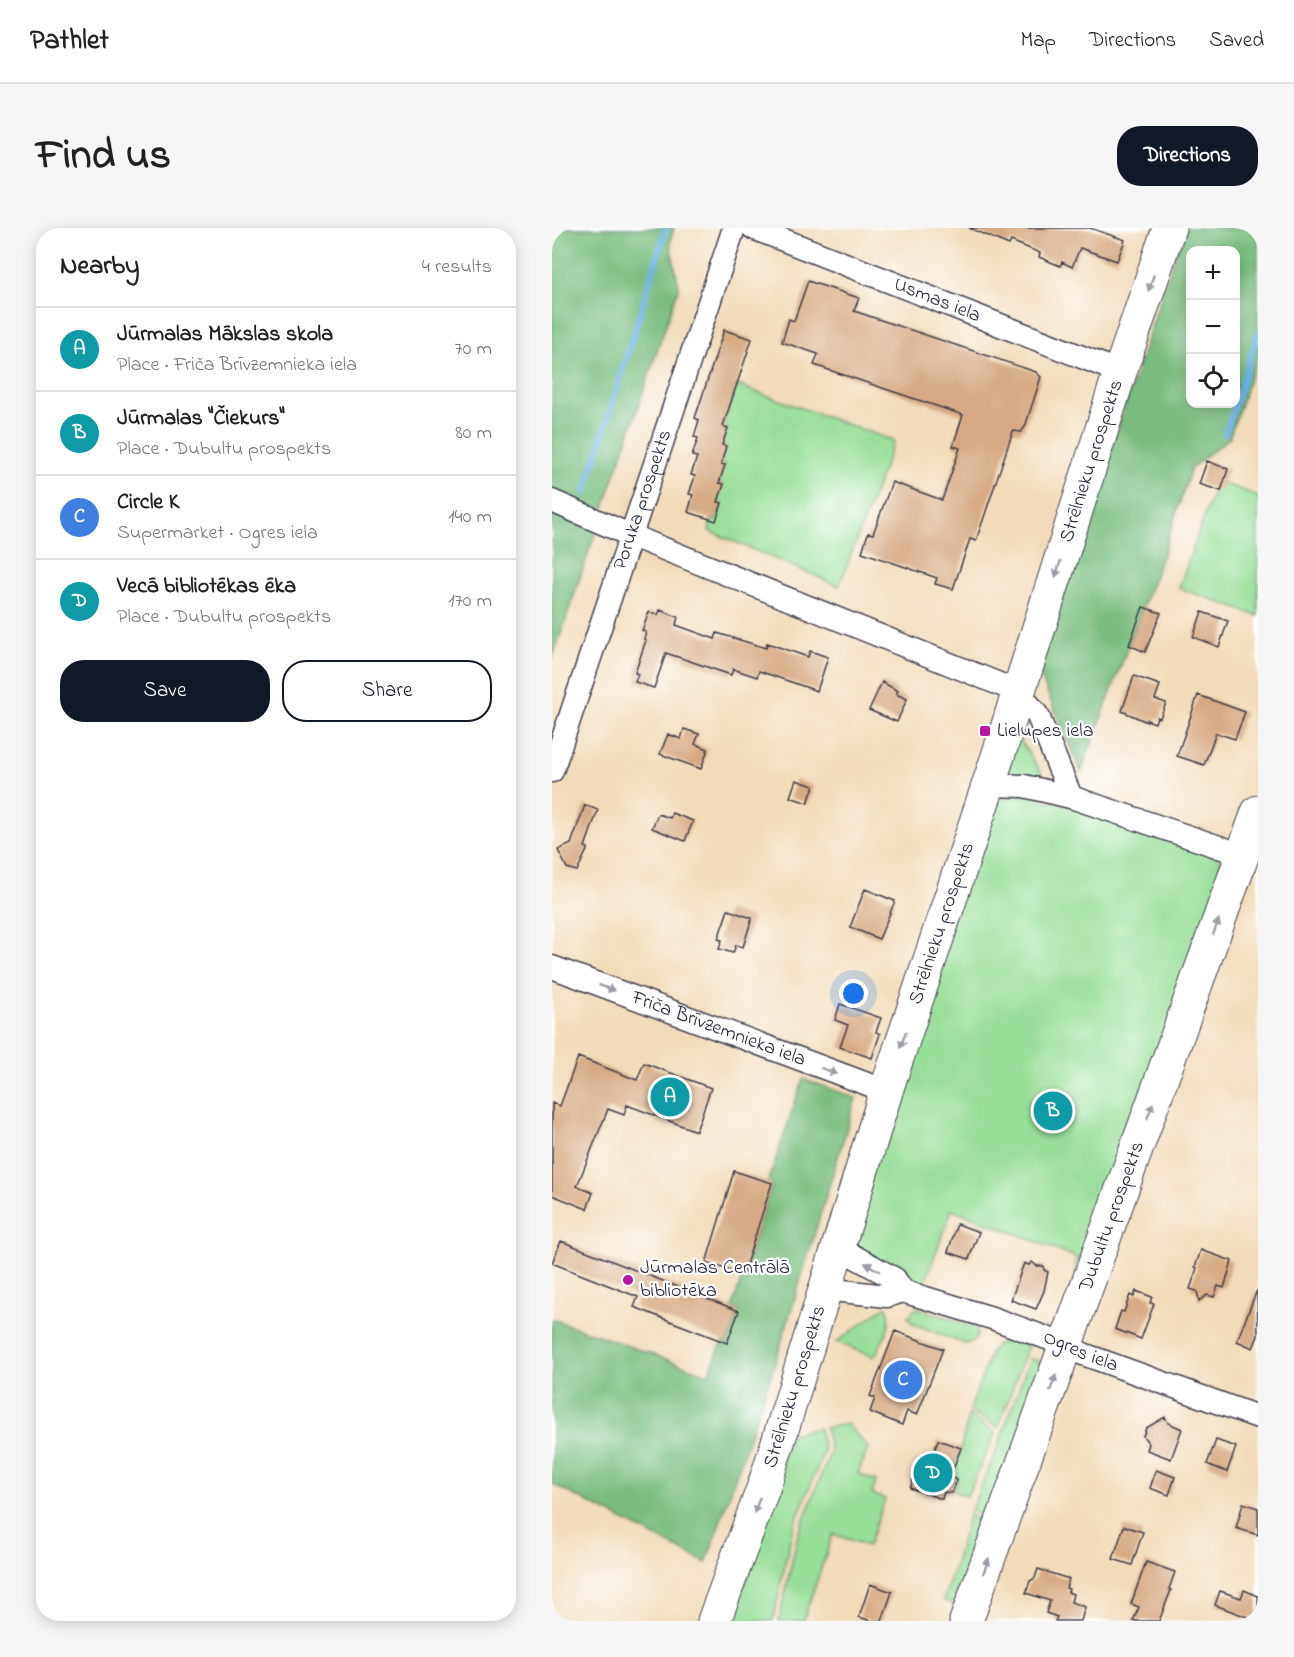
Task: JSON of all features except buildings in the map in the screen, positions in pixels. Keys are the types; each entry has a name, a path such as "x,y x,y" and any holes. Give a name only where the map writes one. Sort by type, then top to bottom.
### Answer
{"main road":[{"name":"Strēlnieku prospekts","path":"714,1621 764,1486 886,1091 1019,692 1120,372 1169,228"},
{"name":"Dubultu prospekts","path":"966,1621 1258,812"}],"street":[{"name":"Poruka prospekts","path":"552,771 734,228"},
{"name":"Usmas iela","path":"753,228 1120,372"},
{"path":"552,501 632,536 1019,692 1038,716 1071,797"},
{"path":"988,786 1024,786 1071,797 1243,855"},
{"name":"Friča Brīvzemnieka iela","path":"552,967 886,1091"},
{"name":"Ogres iela","path":"837,1247 895,1279 903,1291"},
{"name":"Ogres iela","path":"824,1289 887,1296 903,1291 992,1318 1066,1345 1083,1354 1258,1417"}],"green space":[{"path":"552,228 674,228 670,243 679,287 552,660"},
{"path":"1184,228 1258,228 1258,354 1240,406 1240,246 1186,246 1186,408 1239,408 1229,438 1191,468 1164,551 1081,772 1038,670"},
{"path":"737,385 894,441 839,586 709,531 711,520 716,521 722,503 718,502 723,484 719,483 725,465 721,464 726,447 722,445 728,428 723,426"},
{"path":"1217,481 1258,496 1258,616 1179,588"},
{"path":"1017,735 1044,777 1044,783 1006,778"},
{"path":"1022,794 1059,803 1219,857 1224,873 1076,1274 1076,1257 952,1209 925,1282 913,1281 855,1249 849,1236 991,803"},
{"path":"803,1079 856,1098 776,1360 706,1563 552,1484 552,1319 708,1374 723,1341 727,1343 739,1311 732,1308 772,1184 768,1182"},
{"path":"886,1306 889,1312 889,1325 874,1357 837,1342"},
{"path":"918,1308 977,1328 977,1336 974,1341 965,1344 913,1324 907,1316"},
{"path":"1009,1339 1028,1346 998,1428 970,1410 991,1352 997,1345"},
{"path":"1030,1358 1049,1365 991,1524 971,1510 997,1449"},
{"path":"969,1414 995,1433 967,1496 953,1491 957,1480 950,1477 961,1448"},
{"path":"847,1424 868,1448 858,1474 876,1481 872,1494 885,1499 868,1546 833,1534 803,1621 779,1621 798,1534 831,1451 825,1428"},
{"path":"819,1428 824,1451 792,1531 773,1621 724,1621 791,1434"},
{"path":"969,1514 989,1529 962,1607 943,1600"}],"waterway":[{"path":"552,237 555,228"},
{"path":"585,493 666,228"},
{"path":"1240,389 1258,333"},
{"path":"1225,434 1234,408"}],"place":[{"name":"Lielupes iela","path":"985,731"},
{"name":"Jūrmalas Mākslas skola","path":"670,1097"},
{"name":"Jūrmalas \"Čiekurs\"","path":"1053,1111"},
{"name":"Jūrmalas Centrālā bibliotēka","path":"628,1280"},
{"name":"Circle K","path":"903,1380"},
{"name":"Vecā bibliotēkas ēka","path":"933,1473"}]}
